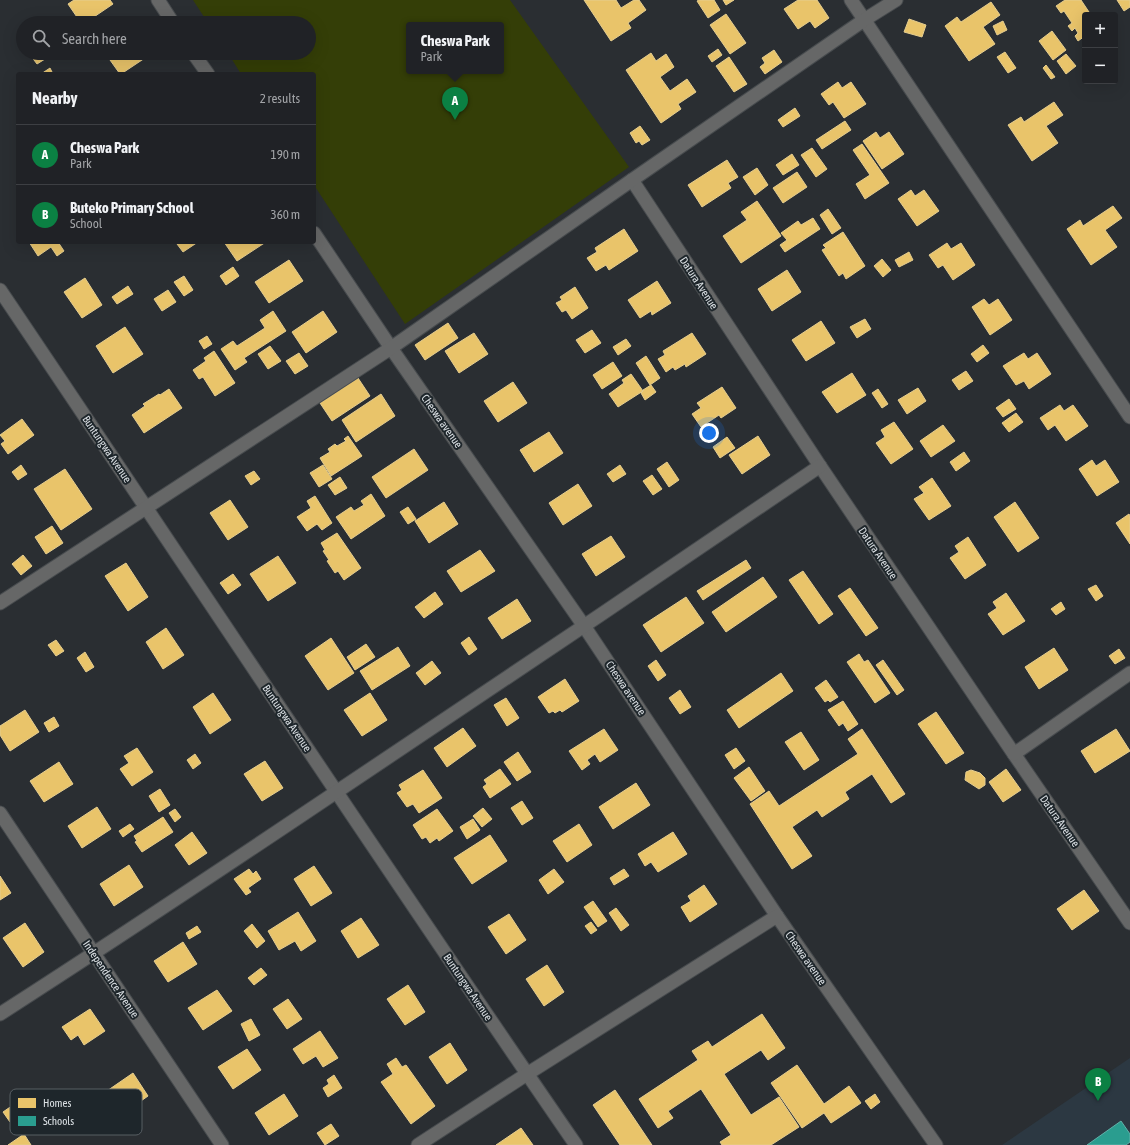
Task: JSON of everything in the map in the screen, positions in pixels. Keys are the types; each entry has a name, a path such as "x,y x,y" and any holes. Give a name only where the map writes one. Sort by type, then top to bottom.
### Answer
{"street":[{"path":"158,0 168,16"},
{"path":"851,0 1130,417"},
{"path":"0,603 391,348 864,20 896,0"},
{"path":"199,60 207,72"},
{"name":"Datura Avenue","path":"632,180 820,466 1130,923"},
{"name":"Cheswa avenue","path":"316,236 391,348 584,626 777,916 936,1145"},
{"name":"Buntungwa Avenue","path":"0,290 576,1145"},
{"path":"0,1014 94,954 337,792 820,466"},
{"path":"1014,754 1130,673"},
{"name":"Independence Avenue","path":"0,813 222,1145"},
{"path":"418,1145 527,1074 777,916"}],"shaded area":[{"path":"1130,1058 1130,1145 1002,1145"}],"green space":[{"path":"193,0 510,0 629,167 405,324 316,188 316,72 240,72 232,60 316,60 316,16 203,16"}],"building: Homes":[{"path":"74,0 110,0 113,4 95,16 76,16 68,4"},
{"path":"584,0 616,0 621,8 634,0 639,0 646,10 628,23 631,28 611,41"},
{"path":"714,0 720,10 708,18 697,1"},
{"path":"723,0 734,0 726,5"},
{"path":"798,0 817,0 829,18 815,28 810,21 798,29 784,9"},
{"path":"1065,0 1081,0 1089,12 1082,12 1082,38 1078,41 1075,36 1078,33 1075,28 1072,31 1068,26 1072,23 1064,11 1061,13 1056,6"},
{"path":"1117,0 1130,0 1130,7 1124,11"},
{"path":"991,2 1000,15 983,27 995,44 969,61 945,26 957,17 961,22"},
{"path":"726,14 746,43 730,54 710,25"},
{"path":"909,19 926,25 922,37 904,32"},
{"path":"1003,21 1007,30 997,35 993,26"},
{"path":"1052,31 1066,50 1053,60 1039,41"},
{"path":"718,49 722,55 712,62 708,56"},
{"path":"774,50 782,62 765,74 760,67 765,63 762,58"},
{"path":"1005,52 1016,68 1008,73 997,57"},
{"path":"651,53 656,61 666,54 674,67 660,77 670,91 687,79 696,92 678,104 681,109 661,123 626,70"},
{"path":"1066,54 1076,66 1066,74 1057,61"},
{"path":"729,57 747,84 734,92 716,66"},
{"path":"34,60 43,60 37,64"},
{"path":"110,60 142,60 124,72 119,72"},
{"path":"1046,65 1055,77 1051,79 1043,68"},
{"path":"50,68 52,72 44,72"},
{"path":"838,82 842,88 851,82 866,104 844,118 833,102 829,105 821,94"},
{"path":"1054,102 1063,115 1046,126 1058,143 1032,161 1008,125 1021,117 1024,122"},
{"path":"795,108 800,116 783,127 778,120"},
{"path":"845,121 851,130 822,149 816,140"},
{"path":"640,126 650,140 642,145 639,141 636,143 630,133"},
{"path":"876,132 880,138 889,132 904,154 882,169 863,141"},
{"path":"862,144 889,183 865,199 856,184 870,175 853,150"},
{"path":"812,148 827,169 816,177 801,155"},
{"path":"792,154 799,165 783,175 776,165"},
{"path":"727,160 738,177 728,183 731,188 702,207 688,185"},
{"path":"757,168 768,185 755,195 743,177"},
{"path":"797,172 807,187 783,203 773,188"},
{"path":"911,190 915,196 924,190 939,211 917,226 898,199"},
{"path":"757,201 781,236 741,263 723,236 747,220 741,212"},
{"path":"1113,206 1122,218 1105,230 1117,247 1091,265 1067,229 1080,220 1083,226"},
{"path":"828,209 841,228 832,234 820,215"},
{"path":"813,218 820,229 785,252 780,245 787,240 781,233 798,221 801,225"},
{"path":"624,229 638,251 609,270 606,265 596,271 587,258 597,252 595,248"},
{"path":"843,232 865,266 846,279 843,273 839,276 822,250 826,248 823,245"},
{"path":"947,243 951,249 961,243 975,265 953,280 943,265 938,268 929,255"},
{"path":"30,244 59,244 64,251 57,256 51,247 38,256"},
{"path":"177,244 195,244 183,252"},
{"path":"225,244 263,244 237,261"},
{"path":"909,252 913,260 899,267 895,260"},
{"path":"882,259 891,270 883,277 874,266"},
{"path":"289,260 303,281 269,303 255,282"},
{"path":"233,267 239,276 226,285 220,276"},
{"path":"787,270 801,292 772,311 758,289"},
{"path":"184,276 193,290 184,296 174,282"},
{"path":"85,278 102,305 82,318 64,292"},
{"path":"657,281 671,303 652,315 651,311 640,318 628,300"},
{"path":"128,286 133,294 117,304 112,297"},
{"path":"575,287 588,308 572,319 566,310 562,312 556,303 562,300 560,297"},
{"path":"168,290 176,302 162,311 154,299"},
{"path":"984,299 989,305 998,299 1012,320 990,335 972,307"},
{"path":"273,311 286,331 244,358 247,362 235,370 221,349 233,341 237,346 265,328 260,320"},
{"path":"323,311 337,332 306,353 292,332"},
{"path":"865,319 871,329 857,338 850,327"},
{"path":"821,321 835,343 806,361 792,340"},
{"path":"448,323 458,338 425,360 415,345"},
{"path":"125,327 143,354 113,373 96,346"},
{"path":"592,330 601,343 585,353 576,340"},
{"path":"474,333 488,354 459,373 445,351"},
{"path":"692,333 706,354 686,367 685,364 675,370 673,367 666,372 658,359 665,355 663,351"},
{"path":"207,336 212,344 204,349 199,341"},
{"path":"626,339 631,346 618,355 613,347"},
{"path":"983,345 989,353 977,362 971,354"},
{"path":"270,346 281,361 268,369 258,354"},
{"path":"214,351 235,383 215,396 203,377 199,379 193,370 206,361 204,358"},
{"path":"299,353 308,366 295,374 286,361"},
{"path":"1024,353 1028,359 1037,353 1051,374 1029,389 1024,381 1016,385 1003,366"},
{"path":"646,356 660,378 650,385 636,363"},
{"path":"613,362 622,376 602,389 593,375"},
{"path":"966,371 973,381 959,390 952,380"},
{"path":"852,373 866,395 837,413 822,392"},
{"path":"631,374 643,391 618,407 609,394 624,383 622,380"},
{"path":"358,378 370,396 332,421 320,403"},
{"path":"513,382 527,403 498,422 484,401"},
{"path":"651,385 656,392 645,400 641,393"},
{"path":"722,387 736,408 721,418 719,415 701,427 692,414 701,408 697,403"},
{"path":"918,388 926,401 907,414 898,400"},
{"path":"169,389 182,408 144,433 132,415 145,406 143,404"},
{"path":"878,389 888,404 882,408 872,393"},
{"path":"381,394 395,416 356,442 342,420"},
{"path":"1009,399 1016,409 1003,417 996,408"},
{"path":"1060,405 1064,411 1073,405 1088,426 1066,441 1055,425 1048,430 1040,418"},
{"path":"1016,413 1023,422 1009,432 1002,423"},
{"path":"22,419 34,435 8,454 1,444 5,441 0,435"},
{"path":"894,422 913,449 891,464 876,443 885,437 881,430"},
{"path":"943,425 955,441 931,457 920,441"},
{"path":"549,432 563,453 534,472 520,450"},
{"path":"348,436 362,456 331,476 320,458 330,452 328,449 335,444 337,446 346,441 344,439"},
{"path":"758,436 770,455 742,474 729,455"},
{"path":"727,437 735,448 720,458 713,447"},
{"path":"414,449 428,470 386,498 372,477"},
{"path":"964,452 970,461 956,471 950,462"},
{"path":"1092,460 1096,466 1105,460 1119,482 1097,496 1079,469"},
{"path":"667,462 679,480 669,487 657,469"},
{"path":"21,465 27,474 18,480 12,472"},
{"path":"323,465 332,479 319,487 310,473"},
{"path":"620,465 626,474 613,482 607,474"},
{"path":"65,469 92,509 61,530 34,489"},
{"path":"254,471 260,479 251,485 245,476"},
{"path":"652,475 662,489 653,495 643,481"},
{"path":"340,477 347,488 335,495 328,485"},
{"path":"932,478 951,506 929,520 914,499 924,493 919,487"},
{"path":"578,484 592,506 563,525 549,503"},
{"path":"371,494 385,516 351,539 336,517 351,507 354,511 364,505 361,501"},
{"path":"315,496 332,523 322,530 317,524 307,531 297,517 311,508 307,501"},
{"path":"230,500 248,527 228,540 210,513"},
{"path":"444,502 458,524 429,543 415,521"},
{"path":"1015,502 1039,538 1018,552 994,517"},
{"path":"408,507 416,519 408,524 400,512"},
{"path":"1129,514 1130,516 1130,544 1116,523"},
{"path":"52,526 63,543 46,554 35,537"},
{"path":"337,533 361,568 344,580 338,571 335,573 327,561 329,560 323,551 325,550 321,543"},
{"path":"611,536 625,557 596,576 582,554"},
{"path":"968,537 986,565 965,579 950,558 959,552 955,546"},
{"path":"480,550 495,571 461,592 447,571"},
{"path":"23,555 32,566 21,575 12,564"},
{"path":"278,556 296,583 268,601 250,574"},
{"path":"746,560 751,568 703,600 697,591"},
{"path":"126,563 148,597 128,611 105,576"},
{"path":"803,571 833,614 819,624 789,580"},
{"path":"233,574 241,585 228,594 220,583"},
{"path":"763,577 777,597 726,632 712,612"},
{"path":"1096,585 1103,596 1096,601 1088,589"},
{"path":"850,588 878,628 866,636 838,596"},
{"path":"435,592 443,604 424,618 415,607"},
{"path":"1006,593 1025,621 1003,635 988,614 997,608 993,602"},
{"path":"686,597 704,623 661,652 643,625"},
{"path":"517,599 531,621 502,639 488,618"},
{"path":"1061,602 1065,609 1056,615 1051,609"},
{"path":"166,628 184,655 163,669 146,642"},
{"path":"469,637 477,649 469,655 461,643"},
{"path":"331,638 354,673 328,690 305,656"},
{"path":"56,640 64,651 56,656 48,645"},
{"path":"366,644 375,657 355,670 347,657"},
{"path":"398,647 410,666 372,690 360,671"},
{"path":"1054,648 1068,670 1039,689 1025,667"},
{"path":"1119,649 1125,658 1115,664 1109,656"},
{"path":"85,652 94,667 86,672 77,658"},
{"path":"859,654 864,662 868,660 890,693 875,703 847,662"},
{"path":"656,660 666,675 658,681 648,666"},
{"path":"883,660 904,690 897,695 876,665"},
{"path":"432,661 441,673 425,685 416,673"},
{"path":"781,673 793,691 739,728 727,710"},
{"path":"565,679 579,701 562,712 560,710 555,713 553,711 549,713 538,697"},
{"path":"826,680 838,697 830,702 828,700 825,702 815,688"},
{"path":"680,690 691,707 680,714 669,698"},
{"path":"213,693 231,720 210,734 193,707"},
{"path":"370,693 387,720 362,736 344,710"},
{"path":"506,698 519,718 507,726 494,705"},
{"path":"843,701 858,724 848,731 843,723 839,726 828,710"},
{"path":"25,710 39,732 10,751 0,735 0,726"},
{"path":"936,712 964,753 946,764 918,724"},
{"path":"54,717 59,726 49,732 44,723"},
{"path":"463,728 476,746 447,767 434,748"},
{"path":"604,729 618,750 600,762 595,754 587,760 590,764 582,770 569,751"},
{"path":"862,729 905,794 891,803 872,774 845,792 849,799 822,817 817,810 792,827 812,856 792,869 750,804 769,791 779,806 858,754 848,739"},
{"path":"1116,729 1130,751 1095,773 1081,751"},
{"path":"801,732 819,760 804,770 785,742"},
{"path":"137,748 153,772 132,786 120,769 129,763 124,756"},
{"path":"736,748 745,761 734,769 725,755"},
{"path":"518,752 531,772 517,781 504,762"},
{"path":"195,754 201,763 193,769 187,760"},
{"path":"265,761 283,788 262,801 244,774"},
{"path":"59,762 73,784 44,802 30,781"},
{"path":"749,767 765,791 751,801 734,778"},
{"path":"500,769 511,784 490,798 483,787 487,784 484,780"},
{"path":"1006,769 1021,790 1003,802 989,782"},
{"path":"423,770 442,798 419,813 413,804 407,807 397,793 402,790 399,785"},
{"path":"971,770 980,773 985,778 985,785 979,789 965,780 966,772"},
{"path":"636,783 650,805 613,829 599,807"},
{"path":"160,789 170,805 159,812 149,796"},
{"path":"522,801 533,818 522,825 511,808"},
{"path":"97,807 111,829 82,848 68,826"},
{"path":"483,808 492,819 482,827 473,816"},
{"path":"175,809 181,817 175,822 169,813"},
{"path":"437,809 453,831 439,841 437,838 430,843 426,837 422,839 413,825"},
{"path":"163,817 173,832 142,852 135,842 137,841 134,836"},
{"path":"473,819 480,830 467,839 460,827"},
{"path":"130,824 134,829 123,837 119,831"},
{"path":"579,824 592,845 567,862 553,841"},
{"path":"192,832 207,853 189,865 175,845"},
{"path":"673,832 687,854 658,872 651,862 645,866 638,854"},
{"path":"490,835 507,861 472,884 454,858"},
{"path":"129,865 143,887 114,906 100,884"},
{"path":"314,866 332,893 311,906 294,879"},
{"path":"249,869 253,874 256,871 261,879 248,888 251,892 246,895 234,879"},
{"path":"554,869 564,882 548,894 539,880"},
{"path":"624,869 629,876 614,885 610,878"},
{"path":"0,876 11,893 0,900"},
{"path":"704,885 717,904 690,922 681,907 691,901 688,896"},
{"path":"1084,890 1099,911 1072,930 1057,909"},
{"path":"593,901 607,921 598,927 584,907"},
{"path":"616,908 629,925 621,931 609,913"},
{"path":"298,912 316,941 301,951 295,941 279,950 268,931"},
{"path":"509,914 526,940 506,954 488,927"},
{"path":"361,918 379,945 358,958 341,931"},
{"path":"591,922 597,930 591,934 585,926"},
{"path":"25,923 44,952 23,967 3,938"},
{"path":"252,924 265,941 257,948 244,931"},
{"path":"197,926 201,932 189,939 186,933"},
{"path":"183,942 197,964 168,982 154,961"},
{"path":"547,965 564,992 544,1006 526,979"},
{"path":"261,968 267,975 254,985 248,978"},
{"path":"408,985 425,1012 405,1025 387,999"},
{"path":"217,990 232,1011 203,1030 188,1008"},
{"path":"288,999 302,1019 287,1029 273,1009"},
{"path":"90,1009 105,1031 84,1045 78,1035 71,1040 62,1027"},
{"path":"762,1014 785,1048 768,1060 761,1050 724,1074 751,1115 779,1097 799,1127 771,1145 722,1145 720,1142 731,1135 701,1089 668,1111 673,1118 658,1128 639,1099 698,1060 692,1051 708,1041 712,1047"},
{"path":"251,1019 260,1035 249,1041 241,1024"},
{"path":"320,1031 338,1058 323,1067 316,1056 303,1064 293,1049"},
{"path":"450,1043 467,1070 447,1084 429,1057"},
{"path":"247,1049 261,1070 233,1089 218,1067"},
{"path":"396,1058 402,1067 406,1065 435,1106 411,1124 381,1082 393,1074 387,1064"},
{"path":"797,1065 824,1104 849,1086 861,1103 831,1123 824,1113 802,1128 771,1083"},
{"path":"133,1073 148,1096 142,1100 142,1089 110,1089"},
{"path":"334,1075 342,1088 328,1097 323,1088 329,1084 327,1080"},
{"path":"615,1090 652,1145 620,1145 593,1105"},
{"path":"284,1094 298,1116 269,1135 255,1113"},
{"path":"875,1094 880,1102 871,1109 865,1101"},
{"path":"10,1107 10,1122 3,1112"},
{"path":"331,1124 339,1136 325,1145 317,1133"},
{"path":"521,1128 533,1145 496,1145"},
{"path":"25,1135 31,1145 8,1145"}],"building: Schools":[{"path":"1121,1121 1130,1134 1130,1142 1126,1145 1087,1145"}],"place":[{"name":"Cheswa Park","path":"455,120"},
{"name":"Buteko Primary School","path":"1098,1101"}]}
